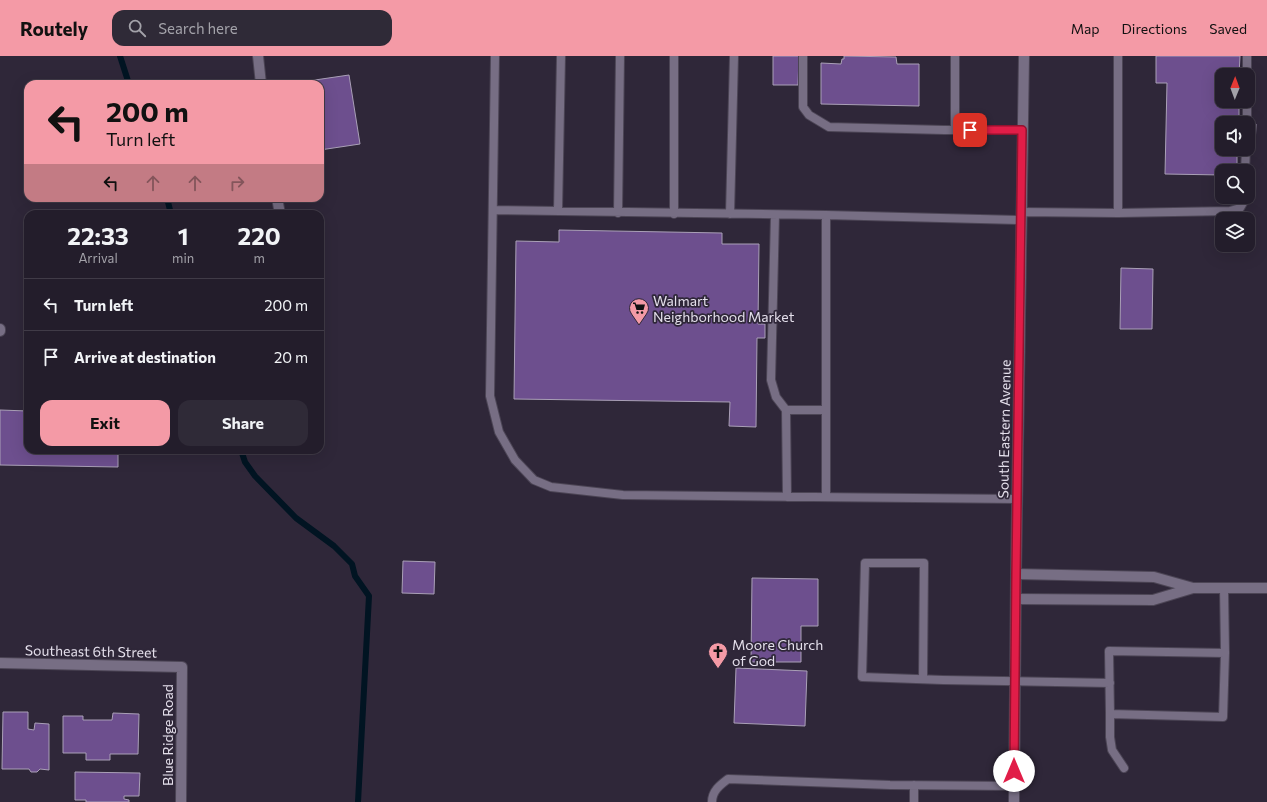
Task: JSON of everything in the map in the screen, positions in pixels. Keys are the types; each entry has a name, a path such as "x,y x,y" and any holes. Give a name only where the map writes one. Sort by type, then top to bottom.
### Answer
{"street":[{"path":"258,56 261,80"},
{"name":"South Eastern Avenue","path":"1014,802 1024,56"},
{"path":"1016,574 1154,577 1193,588 1267,588"},
{"path":"1016,599 1153,600 1193,588"},
{"name":"Southeast 6th Street","path":"0,663 182,667"},
{"name":"Blue Ridge Road","path":"181,802 182,667"}],"lane":[{"path":"495,56 490,396 499,432 516,460 534,480 551,487 624,495 1017,499"},
{"path":"558,212 561,56"},
{"path":"618,212 620,56"},
{"path":"674,56 674,214"},
{"path":"730,214 734,56"},
{"path":"803,56 803,106 809,114 830,127 1022,130"},
{"path":"955,56 955,130"},
{"path":"1118,56 1118,213"},
{"path":"1247,56 1247,68"},
{"path":"493,210 826,216 1021,216 1230,211 1240,208 1242,204"},
{"path":"775,215 771,380 776,397 786,410 787,497"},
{"path":"826,216 826,497"},
{"path":"786,410 826,410"},
{"path":"922,679 924,564 865,563 862,677 922,679 1110,683"},
{"path":"1110,714 1223,717 1225,653 1224,588"},
{"path":"1124,768 1112,750 1110,737 1109,650 1225,653"},
{"path":"712,802 712,798 718,786 728,779 914,785 1014,786"},
{"path":"914,785 914,802"}],"building":[{"path":"773,56 799,56 798,85 773,85"},
{"path":"844,56 896,57 897,64 919,64 919,106 821,104 821,63 841,64"},
{"path":"1156,56 1240,56 1239,68 1215,68 1215,108 1239,108 1239,116 1215,116 1215,156 1237,156 1237,164 1215,164 1215,175 1165,174 1167,83 1156,83"},
{"path":"349,75 360,144 324,149 324,80 315,80"},
{"path":"1255,124 1256,124 1255,146"},
{"path":"559,230 722,233 722,244 759,244 758,324 765,324 765,338 757,338 756,427 729,426 730,402 514,399 516,241 559,242"},
{"path":"1121,268 1153,269 1152,329 1120,329"},
{"path":"0,410 24,411 24,454 118,454 118,467 0,465"},
{"path":"403,561 435,562 434,594 402,593"},
{"path":"752,578 818,579 818,626 801,626 801,662 751,662"},
{"path":"736,668 807,671 805,726 734,723"},
{"path":"3,712 28,712 28,729 34,730 35,723 49,724 49,770 40,769 37,772 31,772 29,769 2,769"},
{"path":"113,713 139,714 138,754 110,754 110,760 86,760 86,753 63,753 63,716 83,716 83,720 112,720"},
{"path":"75,772 140,773 139,796 124,796 124,799 129,800 129,802 86,802 86,800 75,800"}],"waterway":[{"path":"120,56 128,80"},
{"path":"168,202 170,210"},
{"path":"242,454 245,462 255,476 296,518 334,546 352,564 355,576 369,596 358,802"}],"place":[{"name":"Walmart Neighborhood Market","path":"639,325"},
{"name":"Moore Church of God","path":"718,669"}],"route":[{"path":"970,130 1022,130 1014,771"}]}
